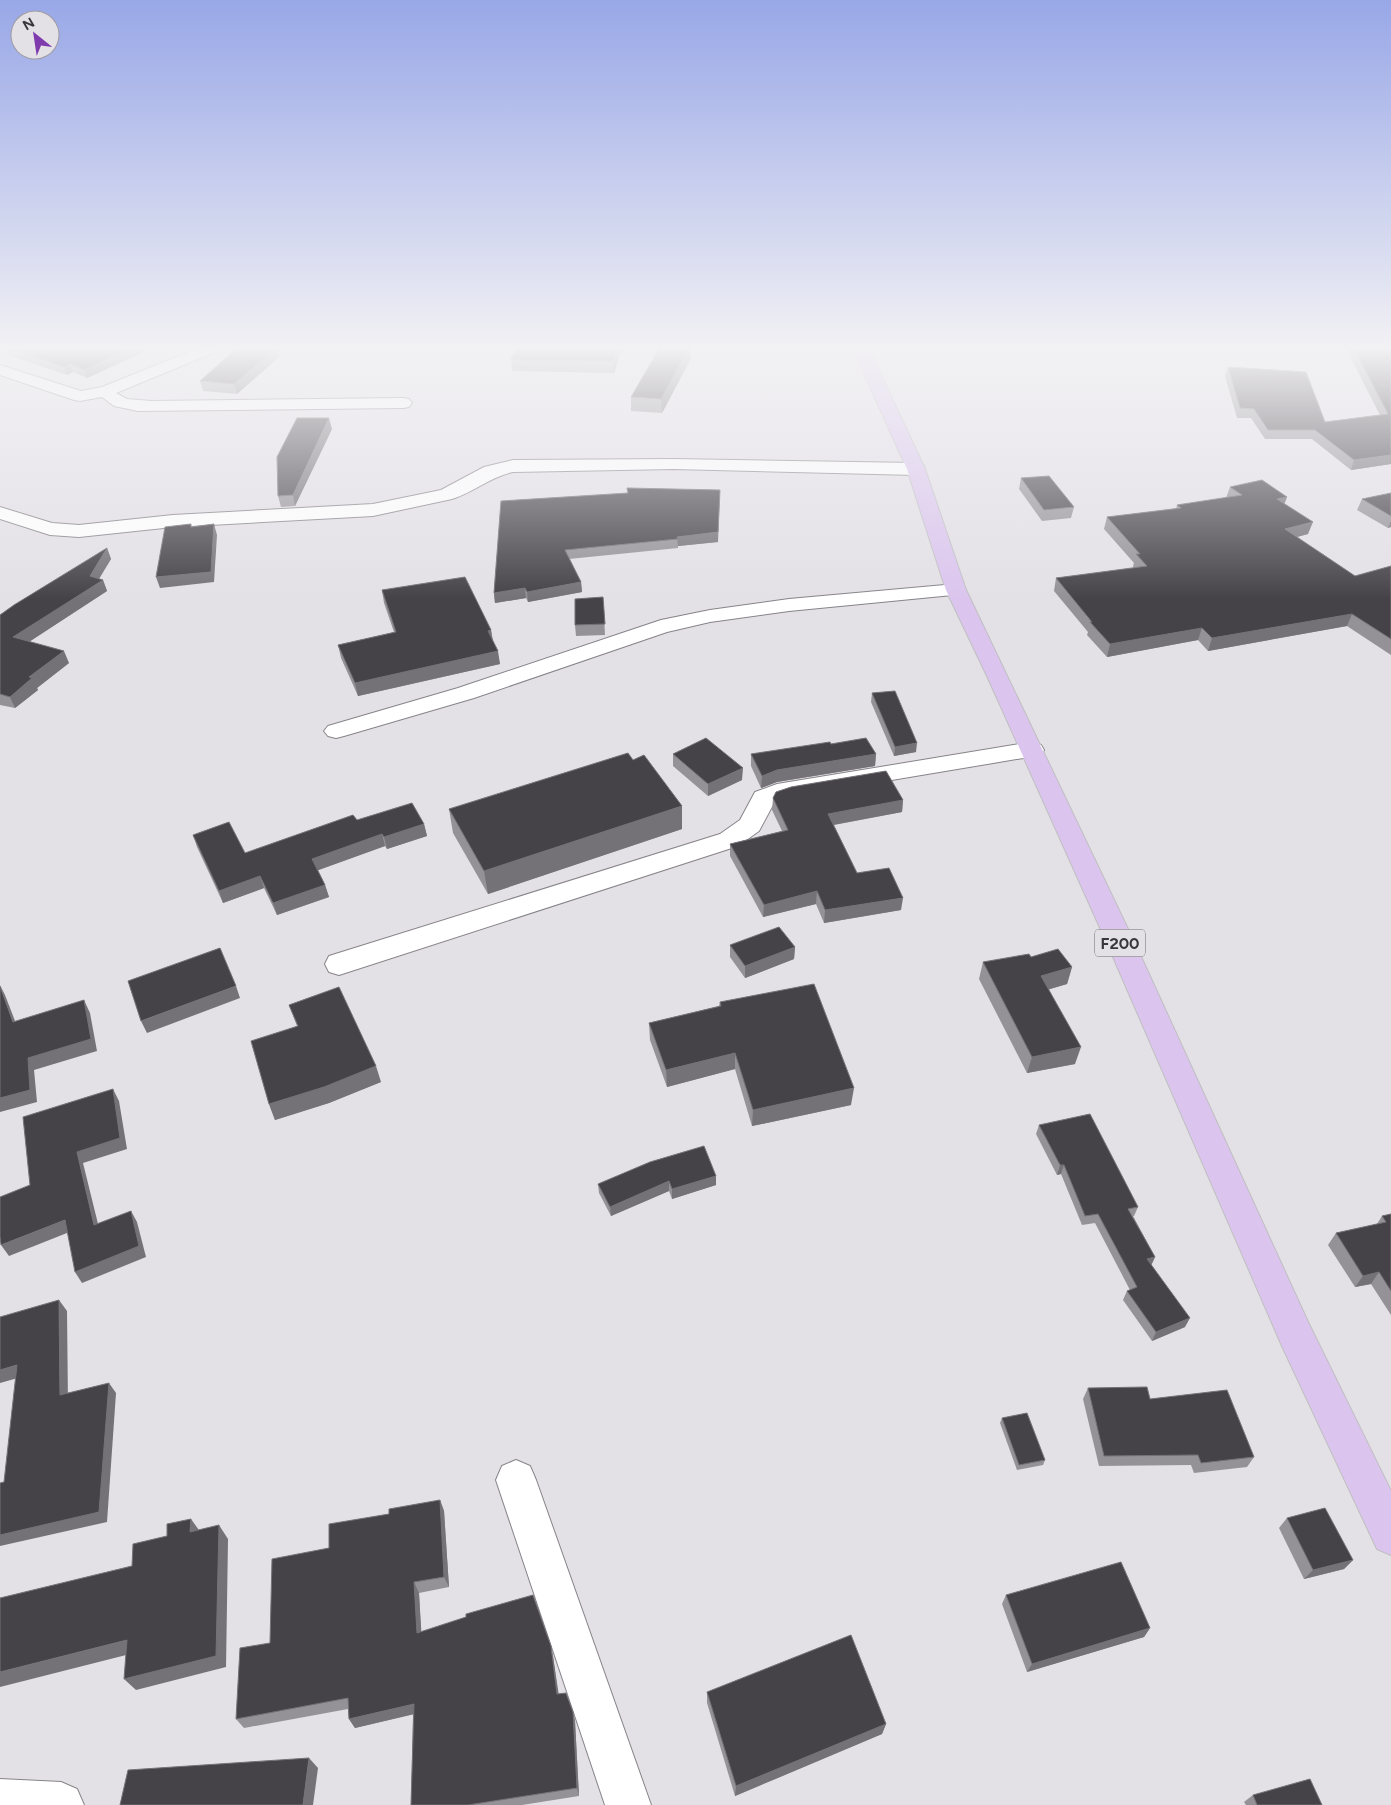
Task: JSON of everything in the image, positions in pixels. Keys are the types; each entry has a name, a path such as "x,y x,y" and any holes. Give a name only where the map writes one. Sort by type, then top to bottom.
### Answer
{"main road":[{"name":"F200","path":"899,431 916,469 956,590 1032,750 1295,1334 1391,1535"}],"street":[{"path":"0,513 50,529 80,531 174,521 373,510 445,496 491,471 513,466 674,464 916,469"},
{"path":"336,731 466,693 662,627 710,616 790,605 956,590"},
{"path":"339,964 729,840 750,825 764,798 786,790 1032,750"},
{"path":"516,1480 628,1805"},
{"path":"0,1802 61,1805"}],"building":[{"path":"290,431 323,431 293,495 278,496 277,457"},
{"path":"1317,431 1391,431 1391,455 1354,460"},
{"path":"1049,476 1074,507 1044,510 1021,478"},
{"path":"1262,480 1287,497 1277,499 1313,522 1285,529 1355,576 1391,566 1391,639 1352,614 1212,638 1202,628 1110,644 1090,622 1092,622 1056,578 1147,566 1136,554 1140,554 1107,517 1181,508 1177,505 1242,495 1230,487"},
{"path":"627,488 720,490 718,532 677,537 678,539 565,550 581,582 527,592 525,588 494,593 501,501 628,493"},
{"path":"1391,493 1391,516 1362,499"},
{"path":"191,524 191,527 214,524 211,572 156,577 165,527"},
{"path":"107,548 90,576 103,580 13,637 64,651 29,677 32,678 10,697 0,694 0,615"},
{"path":"465,577 491,630 488,631 498,651 355,683 338,645 396,632 382,590"},
{"path":"603,597 605,624 575,625 575,599"},
{"path":"895,691 917,743 895,747 872,693"},
{"path":"706,738 743,768 708,784 673,754"},
{"path":"866,738 876,754 777,770 762,776 751,754 830,742 831,744"},
{"path":"628,753 633,760 644,755 682,806 484,871 449,809"},
{"path":"886,771 903,800 828,814 857,873 889,868 903,898 825,910 817,891 764,905 730,844 788,830 773,798 776,792 791,787"},
{"path":"412,803 424,824 384,837 382,834 312,859 325,885 273,903 260,876 219,891 193,835 229,822 245,853 353,815 357,820"},
{"path":"779,927 795,947 745,966 730,945"},
{"path":"220,948 236,986 141,1021 128,981"},
{"path":"1058,949 1072,967 1041,976 1081,1047 1032,1057 983,962 1029,954 1031,957"},
{"path":"814,984 854,1088 753,1110 735,1053 666,1070 649,1023 721,1006 720,1002"},
{"path":"0,986 13,1022 84,1000 91,1039 28,1058 30,1090 0,1098"},
{"path":"339,987 376,1066 324,1087 269,1104 251,1041 298,1026 289,1005"},
{"path":"113,1089 120,1138 77,1152 94,1225 131,1211 139,1246 75,1272 65,1220 1,1245 0,1197 30,1185 23,1117"},
{"path":"1090,1114 1138,1207 1128,1209 1155,1257 1147,1259 1190,1318 1156,1332 1127,1291 1137,1287 1098,1214 1085,1216 1064,1165 1060,1165 1039,1125"},
{"path":"704,1146 716,1176 672,1189 669,1181 610,1207 598,1184 650,1162"},
{"path":"1391,1214 1391,1291 1379,1272 1363,1276 1336,1233 1386,1222 1382,1216"},
{"path":"59,1300 60,1395 109,1383 99,1512 0,1535 0,1483 4,1482 17,1365 0,1370 0,1317"},
{"path":"1147,1387 1150,1399 1227,1390 1254,1457 1201,1463 1198,1455 1104,1456 1088,1388"},
{"path":"1027,1413 1045,1460 1019,1465 1002,1418"},
{"path":"440,1500 444,1577 414,1582 417,1633 466,1617 466,1614 533,1595 551,1646 557,1694 566,1693 573,1712 577,1788 468,1805 411,1805 414,1704 349,1719 348,1698 236,1719 240,1648 270,1643 272,1559 329,1548 329,1524 389,1514 389,1509"},
{"path":"1325,1508 1353,1560 1313,1570 1287,1518"},
{"path":"191,1519 190,1532 219,1525 216,1656 124,1679 127,1640 0,1672 0,1598 132,1566 133,1544 167,1536 167,1524"},
{"path":"1121,1562 1150,1628 1032,1664 1006,1595"},
{"path":"851,1635 886,1724 736,1786 707,1692"},
{"path":"309,1758 303,1805 120,1805 128,1770"},
{"path":"1310,1779 1322,1805 1257,1805 1253,1795"}]}
